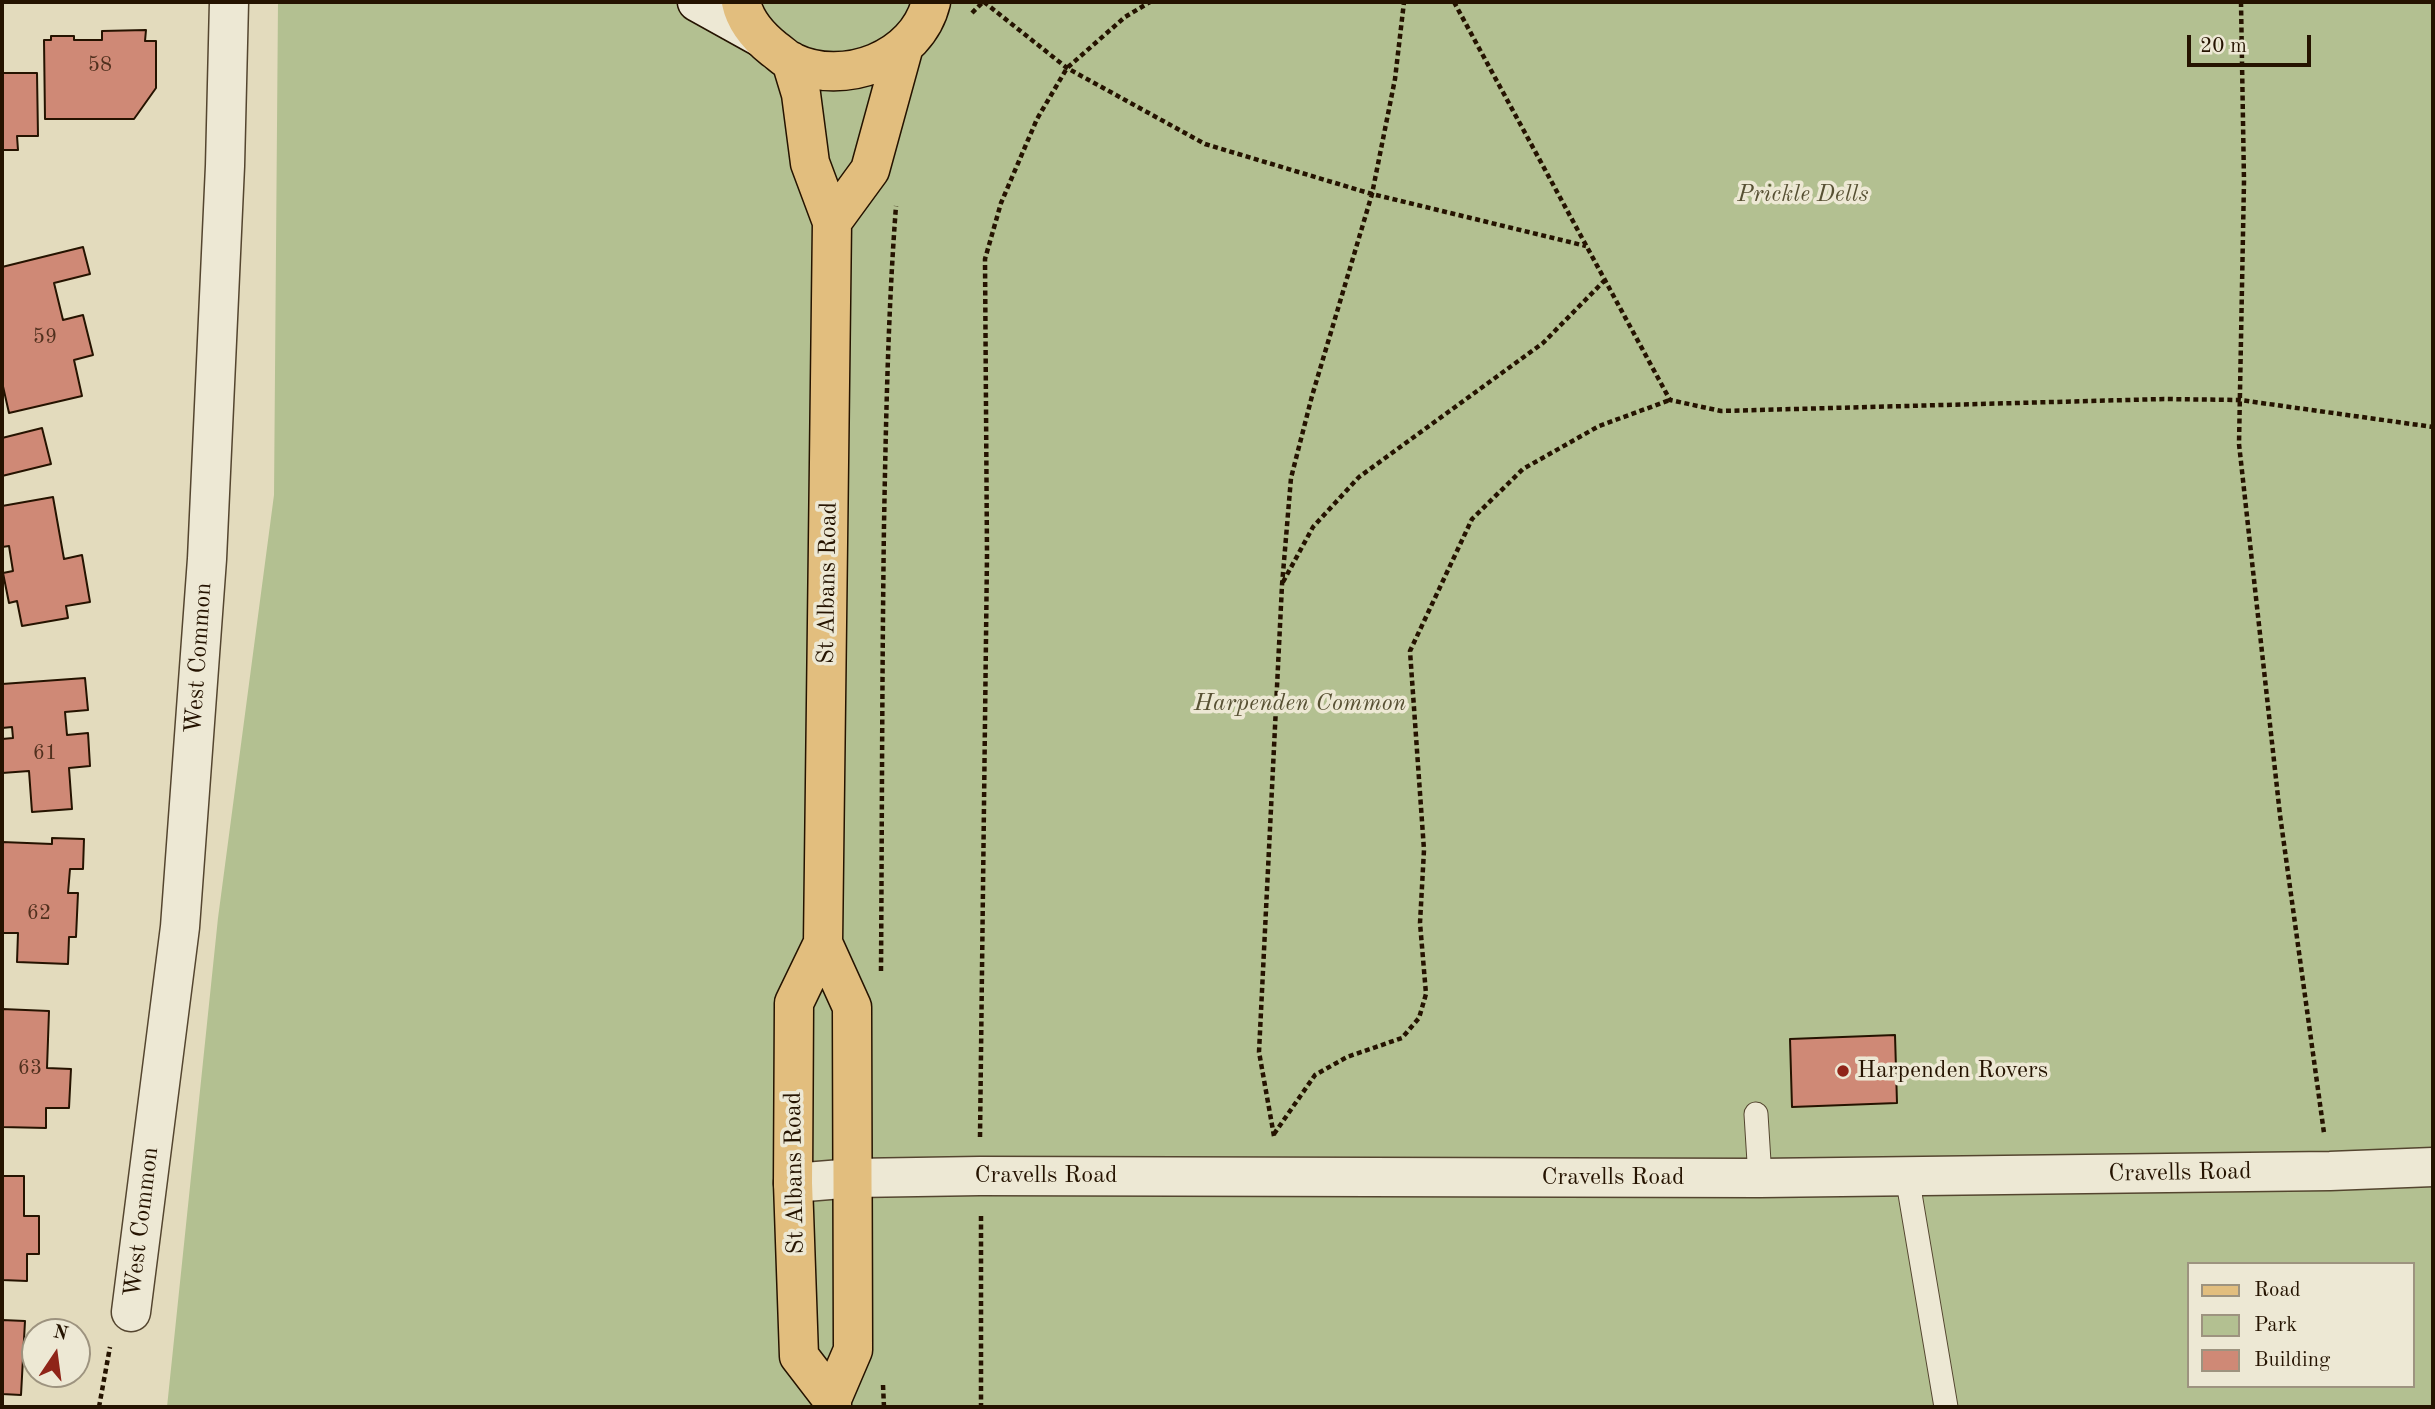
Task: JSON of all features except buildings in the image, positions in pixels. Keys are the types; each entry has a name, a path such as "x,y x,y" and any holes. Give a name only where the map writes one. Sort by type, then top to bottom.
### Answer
{"main road":[{"path":"741,2 760,37 791,61 820,71 850,72 878,63 904,46 918,29 931,2"},
{"path":"832,222 870,170 904,46"},
{"name":"St Albans Road","path":"791,61 801,94 810,163 832,222 823,943 794,1003 793,1183 799,1356 832,1403"},
{"name":"St Albans Road","path":"823,943 852,1007 853,1350 832,1403"}],"street":[{"name":"West Common","path":"131,1312 180,927 207,559 225,166 229,2"},
{"path":"696,2 760,37"},
{"name":"Cravells Road","path":"793,1183 854,1178 980,1176 1760,1178 2330,1171 2433,1167"}],"lane":[{"path":"1756,1114 1760,1178"},
{"path":"1907,1176 1946,1407"}],"path":[{"path":"968,17 984,2 1067,68 1205,144 1372,194 1587,247"},
{"path":"981,1407 979,1061 987,555 985,259 1001,203 1032,131 1067,68 1125,17 1150,2"},
{"path":"1274,1135 1259,1052 1282,585 1291,478 1312,396 1372,194 1395,79 1404,2"},
{"path":"1454,2 1670,400"},
{"path":"2241,2 2244,181 2239,444 2280,815 2330,1171"},
{"path":"881,972 882,681 889,297 897,193"},
{"path":"1282,585 1313,527 1359,477 1542,343 1605,280"},
{"path":"1262,1177 1274,1135 1315,1076 1347,1058 1402,1038 1419,1018 1426,994 1420,923 1424,850 1410,651 1472,519 1523,469 1599,426 1670,400 1721,411 2164,399 2240,400 2433,427"},
{"path":"99,1407 113,1330 131,1312"},
{"path":"883,1379 884,1407"}],"green space":[{"name":"Harpenden Common","path":"278,2 2433,2 2433,1407 167,1407 218,918 274,495"}],"place":[{"name":"Harpenden Rovers","path":"1843,1071"}],"park label":[{"name":"Prickle Dells","path":"1803,195"}]}
